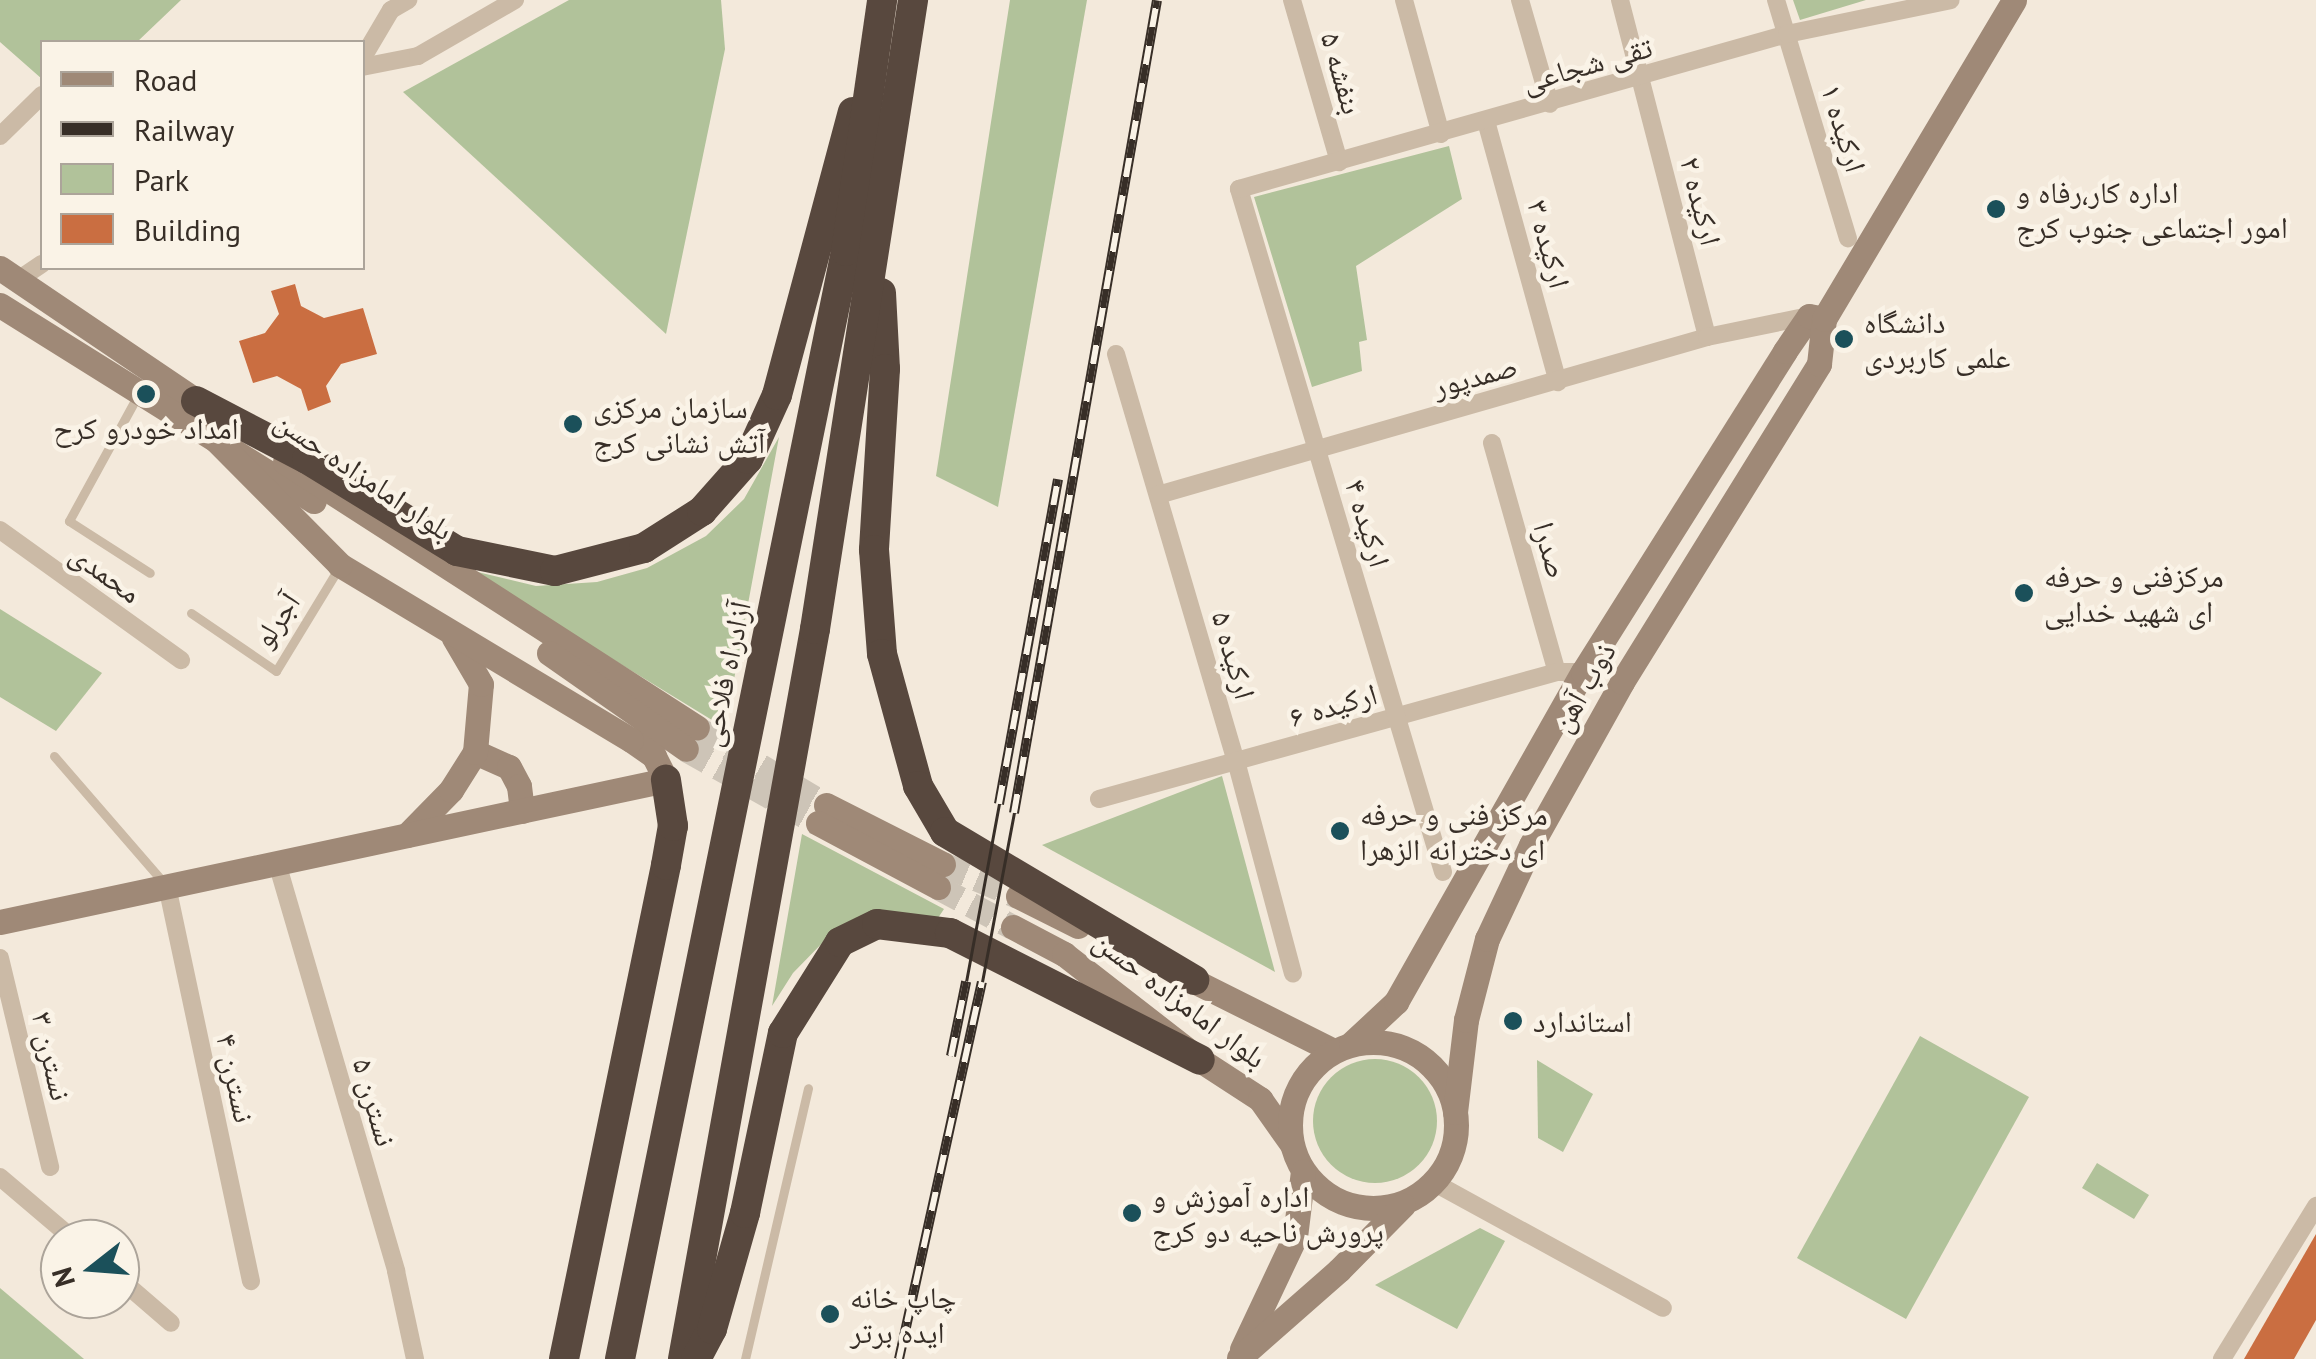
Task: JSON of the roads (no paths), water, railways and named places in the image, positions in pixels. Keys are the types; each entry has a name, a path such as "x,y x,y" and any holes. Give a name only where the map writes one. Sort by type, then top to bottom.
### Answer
{"highway":[{"name":"آزادراه فلاحی","path":"620,1359 846,251 882,0"},
{"path":"683,1359 814,629 914,0"},
{"path":"196,400 307,459 457,551 555,571 644,548 702,511 748,460 777,395 840,150 876,48"},
{"path":"878,231 885,369 874,550 882,654 918,786 945,832 1194,980"},
{"path":"564,1359 673,826 666,780"},
{"path":"696,1359 712,1329 745,1213 783,1033 840,942 877,924 950,934 1200,1060"}],"main road":[{"name":"ذوب آهن","path":"1343,1047 1396,1002 1583,672 1816,317 2014,0"},
{"name":"بلوار امامزاده حسن","path":"0,304 458,588 691,738 9,274"},
{"name":"ذوب آهن","path":"1455,1112 1466,1020 1487,938 1530,846 1622,682 1819,364 1816,317"},
{"path":"0,922 666,780 654,756 631,740 340,565 212,436"},
{"path":"407,835 451,790 475,752 480,684 452,635"},
{"path":"1583,672 1622,682"},
{"path":"475,752 509,767 519,786 522,811"},
{"path":"822,814 940,875"},
{"name":"بلوار امامزاده حسن","path":"1018,896 1343,1047"},
{"name":"بلوار امامزاده حسن","path":"1014,927 1064,954 1200,1060 1260,1099 1291,1143"},
{"path":"1238,1358 1339,1270 1405,1203 1434,1182 1446,1166 1455,1140 1455,1112 1446,1086 1418,1056 1379,1042 1343,1047 1312,1067 1297,1090 1289,1116 1291,1143 1302,1172 1322,1192 1348,1206 1377,1210 1405,1203"},
{"path":"1238,1358 1294,1237 1302,1172"}],"street":[{"path":"365,54 391,10 408,0"},
{"path":"365,66 418,56 514,0"},
{"name":"بنفشه ۵","path":"1292,0 1339,162"},
{"path":"1404,0 1441,134"},
{"path":"1520,0 1550,104"},
{"name":"ارکیده ۲","path":"1620,0 1707,337"},
{"name":"ارکیده ۱","path":"1776,0 1848,238"},
{"name":"تقی شجاعی","path":"1239,189 1787,34 1952,0"},
{"path":"0,136 40,96"},
{"name":"ارکیده ۳","path":"1486,121 1558,382"},
{"name":"ارکیده ۴","path":"1239,189 1443,872"},
{"path":"9,274 40,265"},
{"name":"صمدپور","path":"1158,495 1707,337 1816,317"},
{"name":"ارکیده ۵","path":"1116,354 1236,761 1293,973"},
{"name":"صدرا","path":"1492,443 1557,672"},
{"name":"محمدی","path":"0,530 181,660"},
{"name":"ارکیده ۶","path":"1099,800 1557,672 1583,672"},
{"name":"نسترن ۵","path":"277,863 396,1271 414,1359"},
{"name":"نسترن ۴","path":"167,886 251,1281"},
{"name":"نسترن ۳","path":"0,958 50,1167"},
{"path":"0,1177 50,1219"},
{"path":"1434,1182 1662,1308"},
{"path":"2222,1359 2316,1206"},
{"path":"140,1297 171,1324"}],"lane":[{"path":"141,390 69,521 150,574"},
{"name":"آجرلو","path":"191,613 276,671 340,565"},
{"path":"54,756 167,886"},
{"path":"745,1359 808,1088"}],"tunnel":[{"path":"697,728 826,805"},
{"path":"686,749 818,823"},
{"path":"943,864 1018,896"},
{"path":"938,887 1013,927"}],"tram line":[{"path":"966,982 999,804"},
{"path":"982,982 1014,813"}],"railway":[{"path":"1014,813 1157,0"},
{"path":"999,804 1058,479"},
{"path":"951,1056 966,982"},
{"path":"899,1359 982,982"}],"place":[{"name":"اداره کار،رفاه و امور اجتماعی جنوب کرج","path":"1996,209"},
{"name":"دانشگاه علمی کاربردی","path":"1844,339"},
{"name":"امداد خودرو کرح","path":"146,394"},
{"name":"سازمان مرکزی آتش نشانی کرج","path":"573,424"},
{"name":"مرکزفنی و حرفه ای شهید خدایی","path":"2024,593"},
{"name":"مرکز فنی و حرفه ای دخترانه الزهرا","path":"1340,831"},
{"name":"استاندارد","path":"1513,1021"},
{"name":"اداره آموزش و پرورش ناحیه دو کرج","path":"1132,1213"},
{"name":"چاپ خانه ایده برتر","path":"830,1314"}]}
